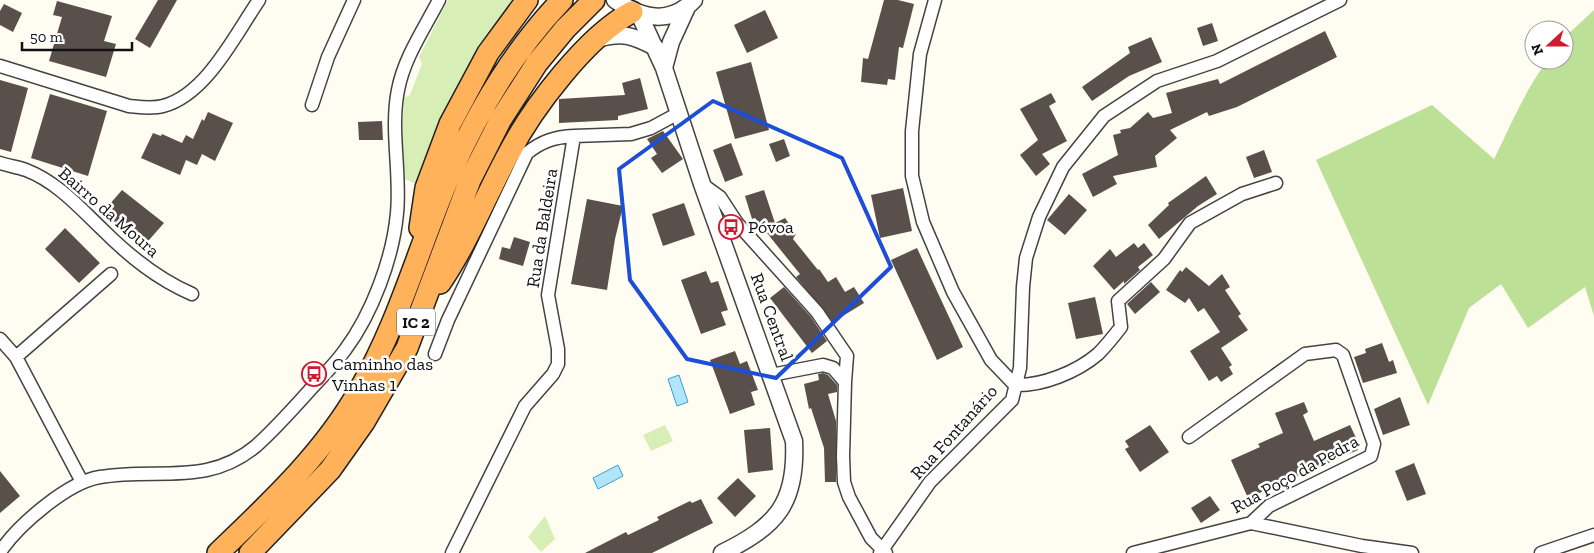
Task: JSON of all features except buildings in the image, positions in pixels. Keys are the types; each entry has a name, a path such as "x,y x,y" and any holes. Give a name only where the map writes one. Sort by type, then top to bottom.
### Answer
{"highway":[{"path":"414,267 426,188 450,124 488,53 527,0"},
{"name":"IC 2","path":"218,553 292,481 334,430 360,390 389,329 450,174 489,95 520,49 541,22 562,0"},
{"name":"IC 2","path":"250,553 330,470 364,422 407,348 470,180 501,119 537,63 565,29 594,0"},
{"path":"421,310 460,254 509,151 554,85 595,39 629,9"}],"street":[{"path":"0,66 129,106 150,108 162,106 190,92 203,80 259,0"},
{"path":"312,105 328,57 354,0"},
{"path":"0,552 8,540 54,500 82,482 101,477 189,474 213,470 235,460 254,447 278,425 345,350 360,327 385,270 397,214 398,91 403,71 439,0"},
{"path":"935,0 920,54 912,131 912,176 922,222 953,292 992,360 1014,385 1032,386 1075,369 1098,353 1121,327 1118,301 1164,259 1190,223 1242,194 1276,182"},
{"name":"Rua Fontanário","path":"883,552 930,482 1012,400 1014,385 1020,368 1026,258 1039,217 1063,167 1104,116 1156,82 1217,61 1340,0"},
{"path":"629,9 654,17 665,16 690,3"},
{"path":"664,68 671,42 690,3"},
{"name":"Rua Central","path":"629,9 655,48 664,68 677,114 794,441 795,468 790,494 778,512 763,528 740,544 722,553"},
{"path":"595,39 616,34 628,35 655,48"},
{"path":"435,354 448,320 527,153 538,144 554,137 630,134 651,128 677,114"},
{"name":"Rua da Baldeira","path":"452,553 525,406 553,374 558,364 558,349 548,295 574,136"},
{"name":"Bairro da Moura","path":"0,163 26,170 48,182 67,195 140,264 166,282 192,294"},
{"path":"702,184 720,197 752,241 817,312 847,356 843,456 844,482 850,498 872,538 883,552"},
{"path":"16,357 111,274"},
{"path":"0,339 16,357 82,482"},
{"name":"Rua Poço da Pedra","path":"1133,553 1251,523 1269,506 1371,456 1374,444 1343,355 1336,350 1305,354 1189,437"},
{"path":"771,375 823,365 833,368 845,382"},
{"path":"1251,523 1362,546 1412,553"},
{"path":"1541,553 1594,535"}],"highlighted area":[{"path":"713,101 842,158 891,267 776,378 687,359 630,280 619,169"}],"green space":[{"path":"448,0 512,0 479,49 418,185 405,179 402,141 404,98 410,95 422,64 419,57"},
{"path":"1594,10 1594,316 1585,287 1528,328 1501,284 1469,308 1428,405 1316,160 1432,105 1494,159 1532,83 1541,70 1574,70 1574,29"},
{"path":"665,425 673,441 651,451 643,435"},
{"path":"545,516 555,539 541,552 528,537"}],"water":[{"path":"679,375 688,402 677,406 668,379"},
{"path":"618,465 623,476 598,489 593,478"}],"place":[{"name":"Póvoa","path":"731,227"},
{"name":"Caminho das Vinhas 1","path":"314,374"}]}
